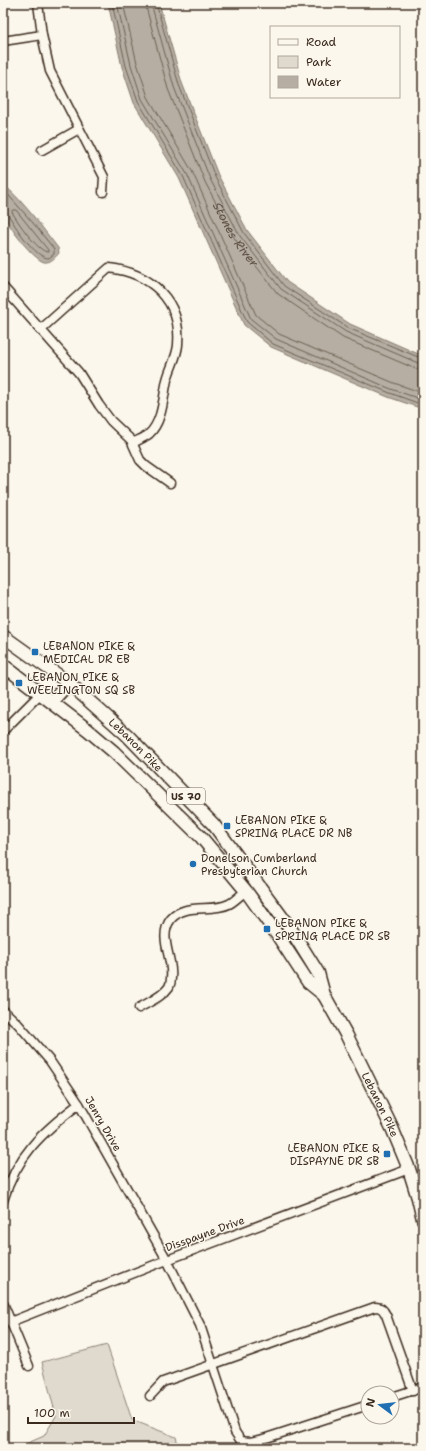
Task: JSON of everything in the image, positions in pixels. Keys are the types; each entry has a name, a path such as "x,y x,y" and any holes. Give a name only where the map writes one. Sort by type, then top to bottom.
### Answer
{"main road":[{"name":"Lebanon Pike","path":"3,636 68,683 127,735 214,825 290,928 318,973 324,995 347,1036 392,1128 409,1169 423,1219"},
{"name":"Lebanon Pike","path":"3,665 52,701 114,752 201,837 246,890 308,982 324,995"},
{"path":"52,701 68,683"},
{"path":"181,818 195,806"}],"street":[{"path":"38,3 42,35 50,71 104,177 103,192"},
{"path":"3,41 42,35"},
{"path":"42,150 79,129"},
{"path":"40,330 109,268 138,275 151,283 166,298 177,321 178,346 169,373 163,402 156,425 149,433 133,443"},
{"path":"3,287 79,373 111,421 127,435 133,443 136,453 146,466 170,483"},
{"path":"3,731 41,693"},
{"path":"139,1008 157,998 170,986 172,974 165,934 172,919 177,914 186,910 210,909 228,904 246,890"},
{"name":"Jenry Drive","path":"3,1010 18,1024 50,1061 79,1104 168,1260 200,1326 235,1432 241,1441 250,1442 260,1440 360,1408"},
{"path":"3,1201 14,1172 25,1154 53,1123 79,1104"},
{"name":"Disspayne Drive","path":"10,1322 168,1260 409,1169"},
{"path":"3,1303 29,1366"},
{"path":"150,1396 163,1382 375,1307 379,1307 386,1315 413,1391"},
{"path":"400,1395 423,1387"}],"green space":[{"path":"107,1345 132,1420 176,1437 179,1448 16,1448 44,1436 56,1416 42,1362"}],"water":[{"name":"Stones River","path":"108,3 159,3 182,83 218,175 247,230 287,282 350,324 423,356 423,409 388,397 271,347 244,325 179,178 134,103 122,67"},
{"path":"3,184 25,206 58,248 59,253 52,260 44,262 39,260 21,242 10,227 3,212"}],"place":[{"name":"LEBANON PIKE & MEDICAL DR EB","path":"35,652"},
{"name":"LEBANON PIKE & WEELINGTON SQ SB","path":"19,683"},
{"name":"LEBANON PIKE & SPRING PLACE DR NB","path":"227,826"},
{"name":"Donelson Cumberland Presbyterian Church","path":"193,864"},
{"name":"LEBANON PIKE & SPRING PLACE DR SB","path":"267,929"},
{"name":"LEBANON PIKE & DISPAYNE DR SB","path":"387,1154"}]}
